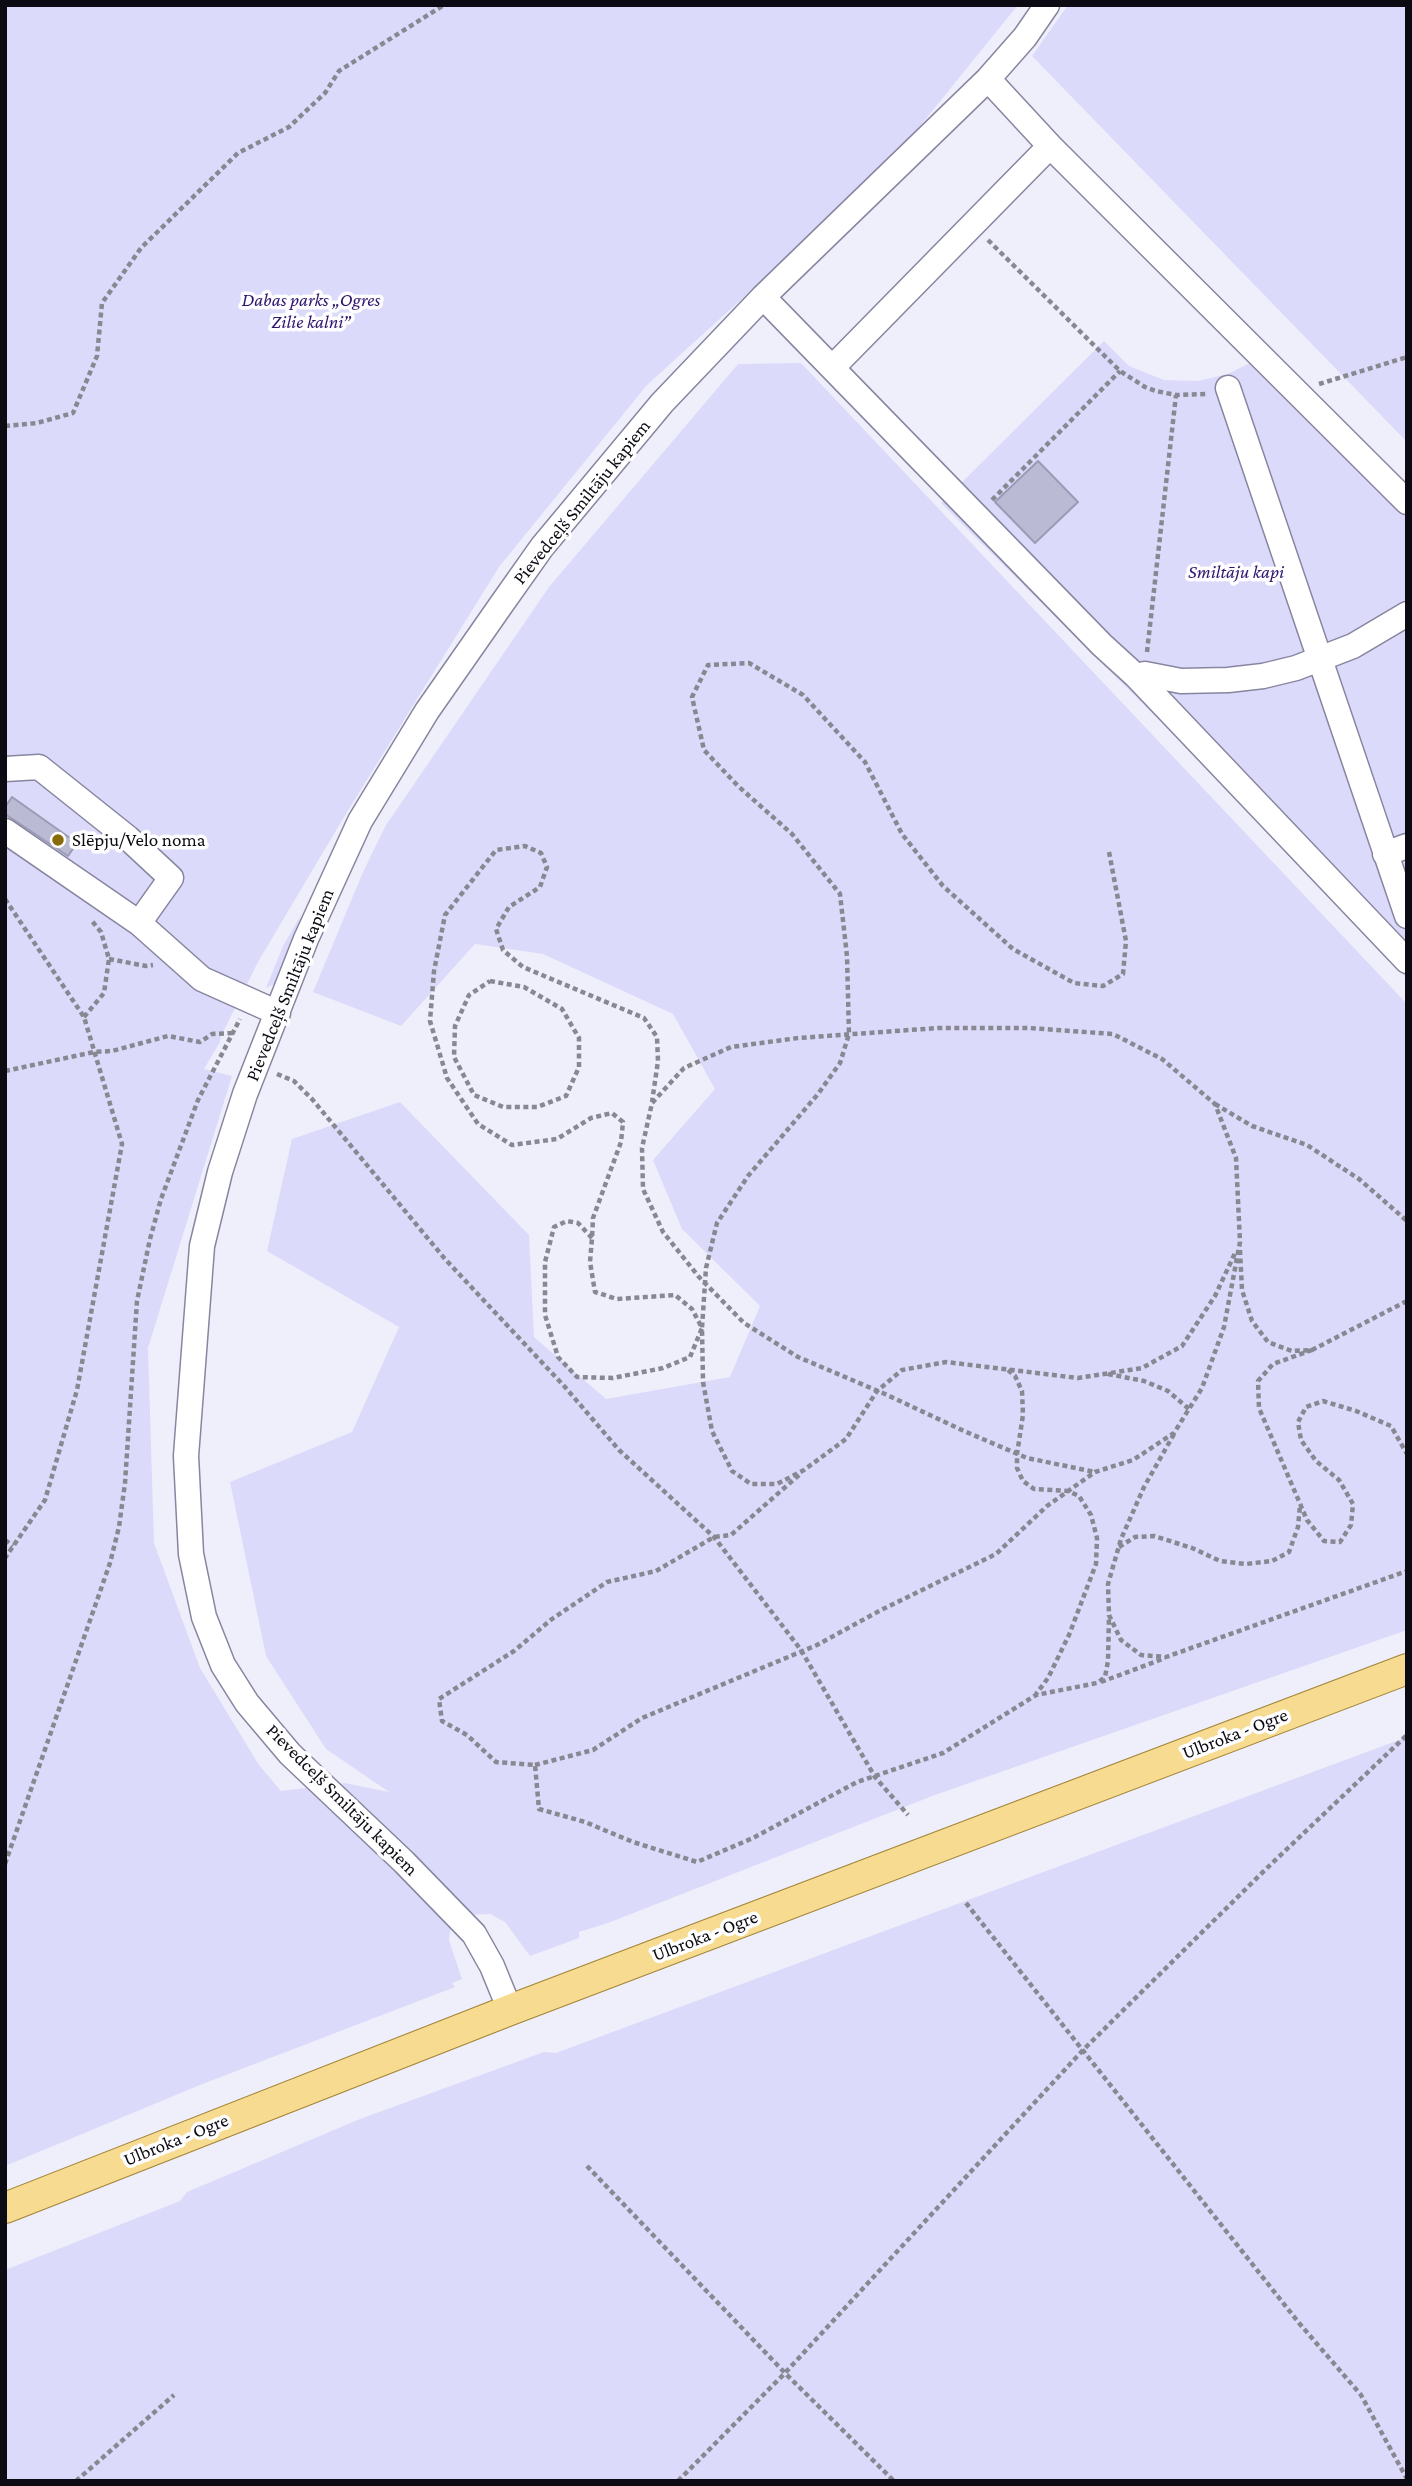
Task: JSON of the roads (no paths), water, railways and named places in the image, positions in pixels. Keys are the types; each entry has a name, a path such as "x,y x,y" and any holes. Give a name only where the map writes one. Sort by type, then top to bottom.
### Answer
{"main road":[{"name":"Ulbroka - Ogre","path":"5,2207 510,2010 1407,1669"}],"street":[{"name":"Pievedceļš Smiltāju kapiem","path":"510,2010 492,1966 474,1934 404,1862 290,1754 247,1703 223,1665 204,1617 191,1554 186,1456 202,1246 220,1172 306,939 360,821 427,711 542,547 662,403 763,297 988,79 1025,37 1047,5"},
{"path":"988,79 1050,146 1407,502"},
{"path":"833,368 1050,146"},
{"path":"763,297 1102,645 1140,675 1407,961"},
{"path":"1228,388 1320,659 1396,850 1407,916"},
{"path":"1140,675 1181,681 1263,676 1353,646 1407,614"},
{"path":"5,769 39,767 128,838 172,878 139,923"},
{"path":"5,831 139,923 202,979 278,1013"}],"place":[{"name":"Slēpju/Velo noma","path":"58,840"}],"park label":[{"name":"Dabas parks „Ogres Zilie kalni”","path":"311,311"},
{"name":"Smiltāju kapi","path":"1236,572"}]}
